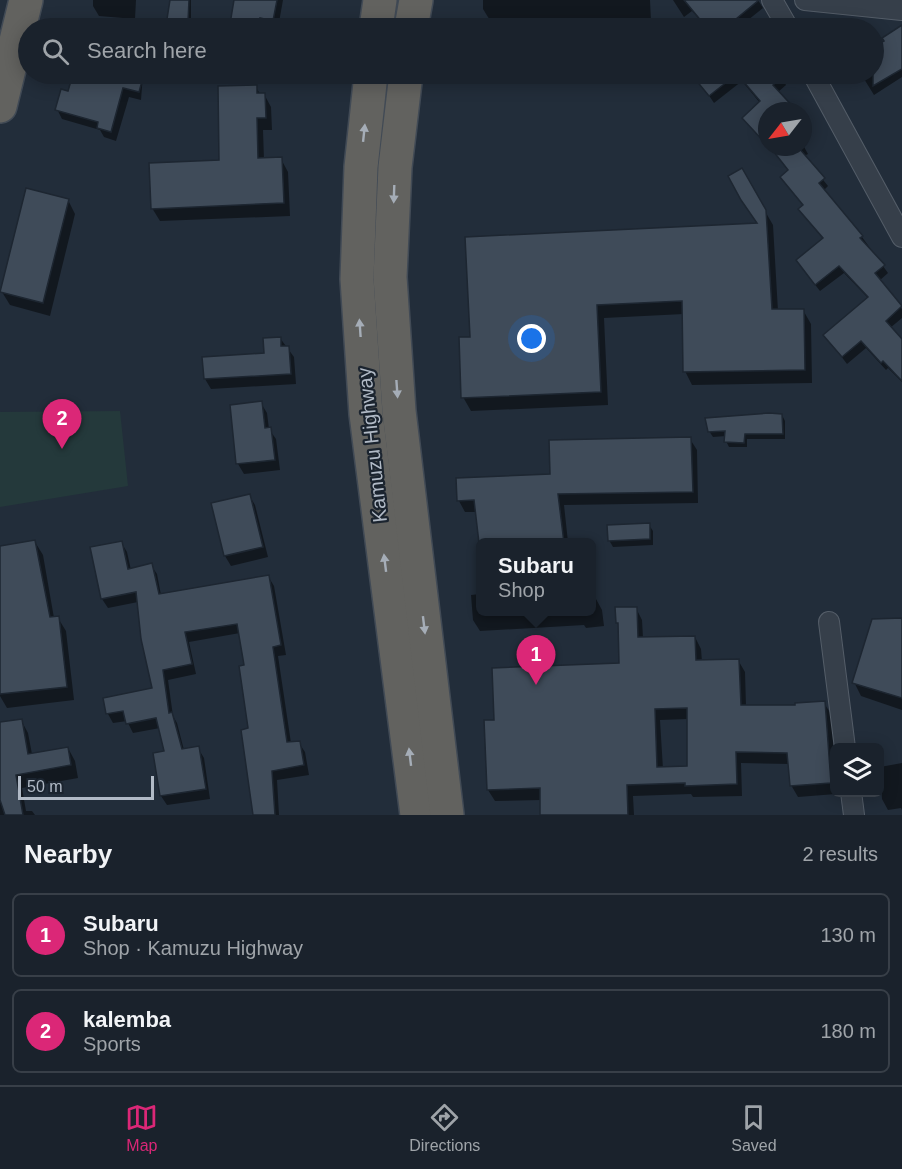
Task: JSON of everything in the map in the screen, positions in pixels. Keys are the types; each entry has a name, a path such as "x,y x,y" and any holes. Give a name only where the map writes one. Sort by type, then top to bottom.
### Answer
{"highway":[{"path":"0,17 5,0"},
{"path":"22,18 26,0"},
{"path":"377,18 380,0"},
{"path":"413,18 416,0"},
{"path":"0,106 18,33"},
{"name":"Kamuzu Highway","path":"370,84 361,167 357,279 366,414 417,815"},
{"name":"Kamuzu Highway","path":"405,84 395,167 391,288 399,411 447,815"}],"street":[{"path":"772,0 782,18"},
{"path":"805,0 902,10"},
{"path":"818,84 902,237"},
{"path":"829,622 844,743"},
{"path":"852,797 854,815"}],"green space":[{"path":"120,411 128,486 0,507 0,412"}],"building":[{"path":"170,0 189,0 188,18 167,18"},
{"path":"234,0 277,0 274,18 231,18"},
{"path":"684,0 759,0 737,18 699,18"},
{"path":"902,25 902,69 884,80 884,41 884,37"},
{"path":"70,84 141,84 139,92 123,88 111,132 97,128 98,122 55,110 61,89 68,91"},
{"path":"699,84 724,84 709,96"},
{"path":"746,84 774,84 789,102 759,102"},
{"path":"257,85 257,93 265,93 266,118 257,118 258,158 282,157 284,203 151,209 149,163 219,160 218,86"},
{"path":"758,103 758,135 742,118"},
{"path":"777,156 806,156 825,178 819,183 863,236 860,238 885,265 875,273 902,306 886,321 902,339 902,381 861,341 842,357 823,335 868,297 839,266 815,285 796,260 823,238 798,209 803,205 780,177 788,170"},
{"path":"742,168 766,210 772,309 804,309 805,370 683,372 682,301 597,305 601,392 461,398 459,337 470,337 465,237 757,223 728,176"},
{"path":"26,188 69,199 43,303 0,292"},
{"path":"281,337 281,346 289,346 291,374 204,379 202,357 264,353 263,338"},
{"path":"262,401 265,428 271,427 275,460 236,464 230,405"},
{"path":"782,414 783,434 745,434 744,443 724,442 725,431 708,432 705,418"},
{"path":"691,437 693,492 558,494 563,538 478,538 474,500 457,501 456,478 550,474 549,440"},
{"path":"250,494 263,547 224,556 211,503"},
{"path":"650,523 650,539 608,541 607,525"},
{"path":"35,540 50,617 59,616 67,687 0,694 0,546"},
{"path":"122,541 128,569 152,563 159,594 269,575 281,645 273,647 287,742 300,741 304,765 272,771 275,815 253,815 241,730 248,728 239,666 244,665 237,624 185,632 192,664 163,670 169,713 172,712 182,749 199,746 206,789 160,796 153,753 164,751 156,718 126,724 123,711 106,714 103,698 152,688 141,639 136,592 101,599 90,547"},
{"path":"615,607 637,607 638,637 695,636 696,660 739,659 741,705 795,705 795,703 825,701 830,783 790,786 787,753 736,752 737,784 627,785 628,815 540,815 540,788 487,790 484,720 494,720 492,668 619,663 618,623 616,623","holes":["687,708 687,766 657,767 655,709"]},
{"path":"902,618 902,698 852,683 872,619"},
{"path":"22,719 28,754 68,747 71,765 16,775 23,815 5,815 0,800 0,722"}],"place":[{"name":"kalemba","path":"62,449"},
{"name":"Subaru","path":"536,685"}]}
